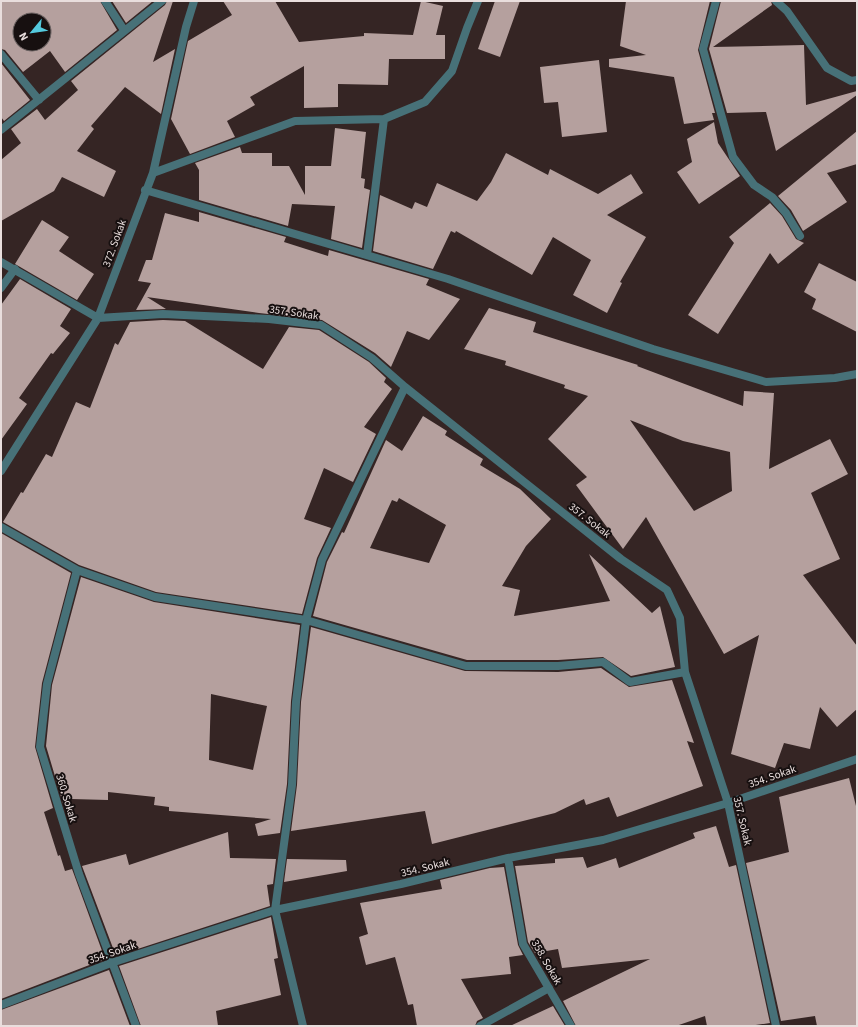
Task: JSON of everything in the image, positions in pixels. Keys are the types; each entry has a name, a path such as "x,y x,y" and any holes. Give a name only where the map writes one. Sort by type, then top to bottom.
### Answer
{"street":[{"path":"105,1 124,30"},
{"path":"1,130 162,1"},
{"name":"372. Sokak","path":"1,471 98,318 145,190 153,173 186,27 194,1"},
{"path":"153,173 295,121 384,119 425,102 452,71 478,1"},
{"path":"716,1 703,49 733,156 754,185 772,196 786,213 800,236"},
{"path":"776,1 787,11 827,68 851,81 857,80"},
{"path":"1,54 38,100"},
{"path":"367,255 384,119"},
{"path":"145,190 448,279 653,349 766,382 835,378 857,374"},
{"path":"1,262 98,318"},
{"path":"1,288 15,269"},
{"name":"357. Sokak","path":"98,318 163,314 269,319 321,326 372,358 405,387 622,559 667,590 680,618 686,672 728,803 776,1026"},
{"path":"303,1026 275,910 292,785 296,702 306,620 322,560 405,387"},
{"path":"1,527 77,570 155,597 306,620 466,666 558,666 603,662 630,682 686,672"},
{"name":"360. Sokak","path":"77,570 47,684 40,747 79,874 136,1026"},
{"name":"354. Sokak","path":"1,1004 112,963 275,910 402,884 508,858 603,840 728,803 857,759"},
{"name":"358. Sokak","path":"508,858 523,944 571,1026"},
{"path":"480,1026 549,988"}],"building":[{"path":"1,1 100,1 117,30 65,72 51,52 52,52 52,12 12,12 12,52 49,52 23,72 5,50 1,49"},
{"path":"112,1 153,1 126,23"},
{"path":"167,1 173,1 153,62 175,49 161,114 125,87 91,126 94,129 77,151 116,171 104,197 62,177 54,191 1,221 1,160 21,143 11,129 37,109 45,120 78,90 71,81 165,5"},
{"path":"223,1 275,1 299,42 364,36 364,33 413,35 421,1 443,6 436,35 445,35 445,59 389,59 388,85 338,84 338,107 304,108 304,66 250,97 255,105 227,121 235,137 190,154 171,119 188,41 232,15"},
{"path":"495,1 520,1 500,57 478,49"},
{"path":"626,1 710,1 698,50 715,113 712,113 714,120 684,124 674,77 609,67 609,59 646,55 620,46"},
{"path":"721,1 771,1 772,5 713,47 804,45 806,105 857,91 857,95 776,151 766,112 727,113 709,49"},
{"path":"599,60 607,132 562,137 558,102 544,103 540,67"},
{"path":"1,63 30,100 4,121 1,117"},
{"path":"714,122 718,143 740,176 699,204 677,172 692,162 687,139"},
{"path":"335,128 366,132 361,178 365,179 364,188 370,190 362,248 331,239 335,206 292,204 288,226 199,200 199,170 195,163 240,147 242,153 272,153 272,166 289,166 305,195 305,166 331,166"},
{"path":"857,131 857,164 827,173 847,202 803,231 791,210 778,196"},
{"path":"506,153 548,175 550,169 598,194 631,174 643,193 607,215 646,237 620,282 622,283 607,313 573,295 591,260 553,237 532,275 456,231 455,233 451,231 433,269 373,251 380,195 412,209 415,202 427,207 437,183 477,201 491,182"},
{"path":"770,203 782,216 796,239 804,243 778,264 770,253 718,334 688,315 734,243 729,237"},
{"path":"199,212 286,237 284,242 328,256 329,250 429,279 426,285 460,299 429,340 407,331 391,367 375,353 322,320 259,313 147,297 166,309 136,310 151,283 138,281 146,260 152,260 165,213 199,222"},
{"path":"42,220 69,237 59,251 94,274 77,300 15,264"},
{"path":"819,263 857,282 857,332 812,309 816,299 804,292"},
{"path":"20,279 71,309 60,326 70,333 53,354 51,353 19,398 27,404 1,440 1,305"},
{"path":"489,308 536,322 533,332 638,365 637,366 743,406 744,391 774,393 769,469 830,439 848,474 811,493 840,559 803,575 857,646 857,709 837,727 820,707 810,749 784,743 775,768 731,754 759,635 724,654 646,517 623,549 576,485 587,477 548,439 588,396 564,388 565,385 505,365 506,361 464,349","holes":["630,420 683,441 730,452 732,491 694,511"]},
{"path":"163,320 185,321 263,369 289,327 319,330 369,362 386,378 384,382 392,389 364,427 376,434 353,482 324,468 304,519 331,528 317,558 302,614 156,592 79,565 3,522 21,492 23,493 46,454 52,457 76,402 90,408 115,343 118,345 130,322"},
{"path":"423,416 447,431 445,435 483,459 480,465 520,489 551,519 526,546 502,586 520,590 514,616 610,601 589,554 652,613 660,606 675,667 631,676 603,657 558,660 467,660 313,616 327,562 342,532 344,533 386,440 402,451","holes":["399,498 446,525 429,563 370,548 392,500 397,502"]},
{"path":"1,533 71,573 42,683 35,747 53,808 44,812 58,856 60,855 65,871 72,869 105,959 1,999"},
{"path":"81,577 154,602 300,625 291,701 287,784 280,833 258,836 255,824 271,819 169,811 169,807 154,805 155,797 108,792 108,800 72,799 63,803 46,746 52,685","holes":["211,694 267,706 253,770 209,760"]},
{"path":"311,627 465,671 558,672 601,668 629,687 672,680 694,743 687,741 703,786 617,817 609,797 586,805 584,799 555,813 432,844 425,811 291,831 297,785 301,702"},
{"path":"849,778 857,810 857,1026 817,1026 815,1016 781,1021 746,863 789,852 779,797"},
{"path":"716,826 729,867 736,865 770,1023 749,1026 707,1026 705,1016 676,1026 576,1026 563,1001 650,959 562,968 558,949 535,953 528,942 515,866 555,863 555,859 583,857 587,868 616,858 619,868 695,838 693,833"},
{"path":"228,832 230,858 276,859 273,884 267,885 270,906 116,956 82,866 126,854 129,865"},
{"path":"287,859 346,860 347,871 284,882"},
{"path":"504,867 518,945 523,955 509,957 511,974 461,979 483,1018 477,1021 475,1026 417,1026 413,1004 408,1005 395,957 366,965 359,937 368,934 360,903 442,889 440,880 490,868"},
{"path":"271,917 278,958 274,959 281,995 216,1011 218,1026 141,1026 119,966"},
{"path":"109,970 130,1026 1,1026 1,1010"},
{"path":"553,1006 565,1026 510,1026"}]}
